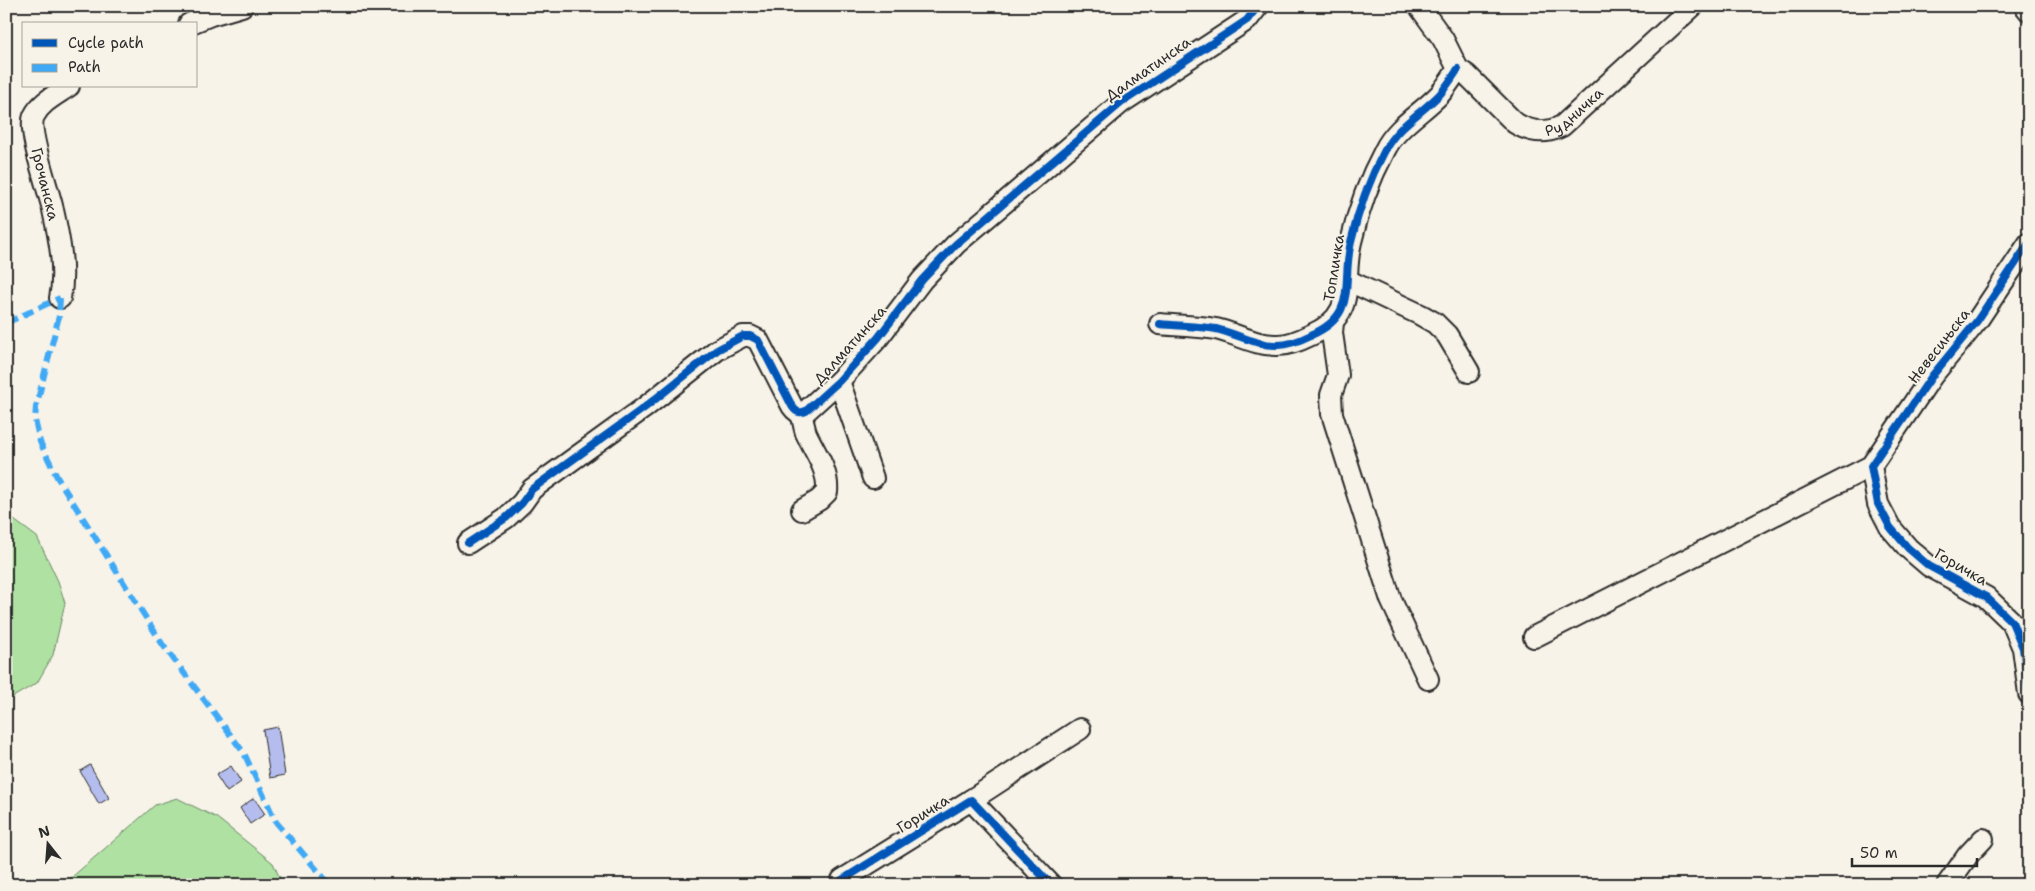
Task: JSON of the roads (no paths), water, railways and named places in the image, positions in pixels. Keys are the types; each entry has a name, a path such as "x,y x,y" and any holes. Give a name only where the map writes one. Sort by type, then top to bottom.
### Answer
{"street":[{"path":"194,22 242,6"},
{"name":"Далматинска","path":"801,413 806,411 839,381 878,338 922,280 956,244 1121,103 1247,20 1258,6"},
{"name":"Рудничка","path":"1419,6 1443,38 1458,69 1467,75 1515,123 1523,128 1540,132 1562,126 1693,6"},
{"path":"2024,6 2029,10"},
{"name":"Топличка","path":"1160,324 1216,329 1266,345 1280,345 1307,337 1333,322 1344,304 1350,244 1359,212 1385,149 1393,137 1440,94 1458,69"},
{"name":"Грочанска","path":"60,298 62,270 56,230 53,211 33,135 33,118 42,104 66,88"},
{"name":"Невесињска","path":"1870,466 1932,376 1977,321 2029,243"},
{"name":"Топличка","path":"1347,280 1434,323 1447,336 1469,372"},
{"name":"Топличка","path":"1333,322 1332,333 1338,375 1331,395 1332,414 1391,600 1428,679"},
{"path":"468,543 506,518 522,503 532,489 644,408 717,350 742,336 750,336 758,340 792,406 796,412 801,413 806,431 826,474 827,492 819,500 802,510"},
{"name":"Далматинска","path":"839,381 873,478"},
{"path":"1534,637 1870,466"},
{"name":"Горичка","path":"1870,466 1878,504 1890,527 1908,548 1929,566 1986,597 2012,622 2023,648 2029,694"},
{"name":"Горичка","path":"842,880 971,800 1080,729"},
{"name":"Горичка","path":"971,800 1051,885"},
{"path":"1947,885 1968,855 1983,839"}]}
